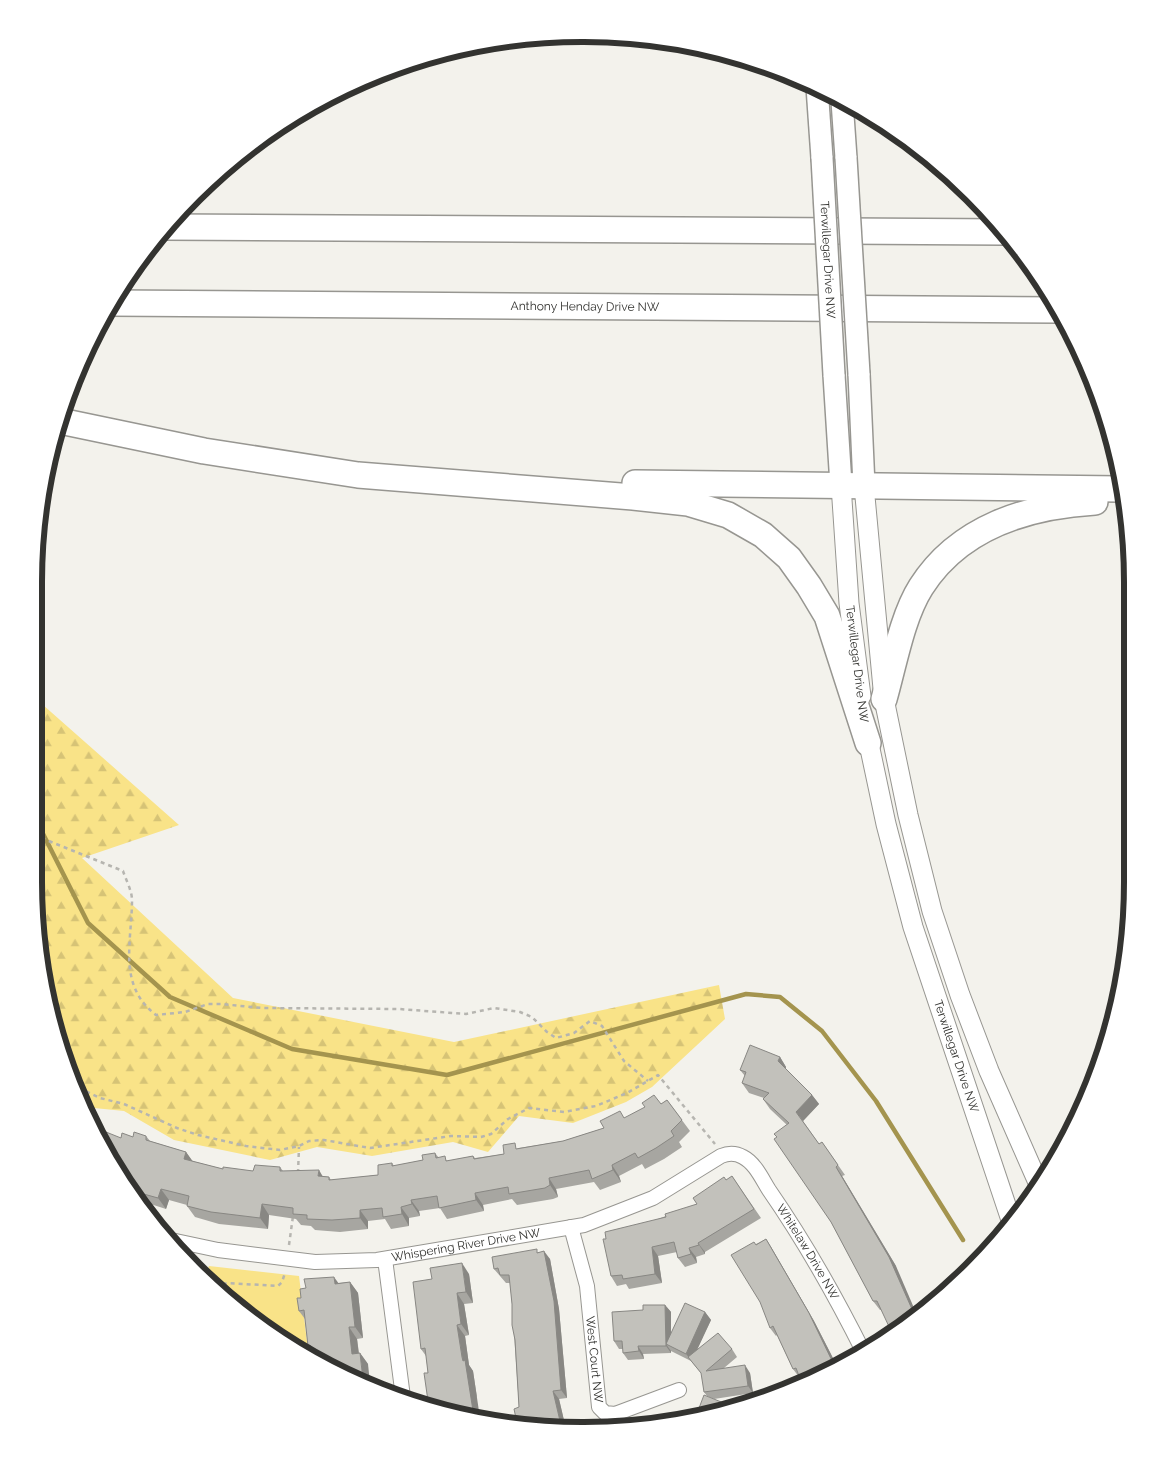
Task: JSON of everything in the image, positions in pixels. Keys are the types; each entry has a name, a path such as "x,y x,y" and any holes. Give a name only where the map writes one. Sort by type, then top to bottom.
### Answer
{"highway":[{"path":"177,227 993,232"},
{"name":"Anthony Henday Drive NW","path":"121,303 1049,310"},
{"path":"67,422 204,451 358,475 463,482 688,504 728,515 763,535 789,558 809,586 827,616 868,743"},
{"path":"463,482 1115,489"},
{"path":"884,699 906,625 921,588 960,543 998,522 1035,509 1117,501"}],"main road":[{"name":"Terwillegar Drive NW","path":"819,96 834,375 853,485 884,699 908,815 932,911 960,996 989,1071 1035,1177"},
{"name":"Terwillegar Drive NW","path":"843,109 859,374 849,603 868,743 913,927 1009,1214"}],"street":[{"name":"Whitelaw Drive NW","path":"725,1154 743,1157 752,1165 793,1224 843,1310 860,1345"},
{"name":"Whispering River Drive NW","path":"181,1242 218,1250 315,1262 385,1258 584,1225 653,1198 725,1154"},
{"name":"West Court NW","path":"571,1227 587,1286 599,1407 605,1413 615,1414 679,1390"},
{"path":"385,1258 402,1391"}],"path":[{"path":"42,838 123,871 132,898 128,941 129,967 139,998 156,1015 185,1012 208,1004 262,1008 399,1009 466,1014 494,1008 532,1016 547,1032 556,1038 574,1033 590,1021 602,1026 624,1061 648,1081"},
{"path":"85,1091 100,1098 124,1104 177,1128 198,1135 263,1149 280,1150 324,1140 370,1148 451,1136 480,1137 491,1134 508,1119 529,1108 564,1112 596,1106 658,1075 709,1138 725,1154"},
{"path":"297,1182 299,1146"},
{"path":"223,1284 278,1286 282,1282 293,1211"}],"green space":[{"path":"42,704 179,825 82,858 233,998 454,1042 719,985 725,1019 652,1087 626,1102 573,1123 519,1116 488,1152 453,1142 372,1156 317,1147 270,1160 174,1140 124,1111 92,1107 71,1056 61,1022 47,953 42,882"},
{"path":"209,1266 299,1276 308,1347 254,1311 207,1270"}],"building":[{"path":"750,1045 780,1057 778,1061 812,1095 796,1112 819,1144 822,1142 838,1165 836,1167 889,1257 913,1311 889,1327 877,1301 873,1301 831,1222 774,1139 777,1137 774,1134 789,1123 763,1099 769,1093 742,1083 746,1072 740,1070"},
{"path":"654,1095 661,1104 667,1100 682,1120 671,1131 674,1136 638,1158 635,1153 612,1165 613,1170 592,1179 589,1170 549,1178 550,1185 545,1188 509,1194 508,1187 475,1193 476,1200 439,1208 437,1196 411,1200 412,1204 401,1207 402,1214 383,1217 382,1208 360,1210 360,1218 332,1220 307,1219 307,1215 293,1214 293,1208 262,1204 260,1218 211,1212 187,1206 189,1196 161,1189 158,1198 142,1194 103,1131 121,1138 122,1133 133,1137 134,1132 146,1136 146,1140 186,1152 184,1159 223,1169 223,1167 253,1171 255,1165 280,1167 280,1171 319,1170 318,1176 329,1177 329,1180 378,1175 378,1165 392,1163 392,1166 423,1160 422,1155 435,1153 436,1158 445,1156 446,1161 473,1156 474,1159 504,1154 503,1145 515,1143 516,1149 563,1141 604,1128 600,1121 620,1111 624,1118 645,1107 642,1103"},
{"path":"732,1176 754,1209 698,1243 699,1245 689,1248 691,1254 678,1258 674,1242 652,1247 655,1274 623,1279 622,1275 611,1276 603,1239 606,1239 605,1232 666,1217 665,1214 697,1204 693,1198 724,1177 726,1180"},
{"path":"766,1239 809,1313 832,1361 799,1377 796,1368 793,1369 773,1326 770,1328 760,1302 731,1255 754,1242 756,1245"},
{"path":"537,1249 537,1253 544,1251 554,1301 561,1390 553,1391 560,1421 516,1418 514,1409 519,1407 509,1275 500,1275 498,1268 494,1269 492,1257"},
{"path":"462,1263 466,1292 457,1293 461,1324 457,1325 473,1411 428,1400 424,1373 428,1373 425,1348 421,1349 413,1282 432,1279 430,1268"},
{"path":"334,1277 335,1284 350,1282 355,1327 349,1327 352,1354 360,1353 362,1375 313,1350 310,1345 308,1346 304,1310 299,1311 297,1298 301,1298 300,1289 306,1288 304,1279"},
{"path":"685,1303 705,1312 686,1354 666,1344"},
{"path":"643,1305 665,1305 666,1346 638,1346 639,1351 623,1353 622,1341 614,1341 612,1312 643,1310"},
{"path":"718,1333 732,1349 706,1371 745,1365 748,1386 704,1392 701,1373 688,1357"},
{"path":"704,1395 725,1403 723,1404 698,1410"}],"waterway":[{"path":"42,832 88,923 170,997 292,1049 447,1075 746,994 780,997 822,1031 876,1101 963,1240"}]}
